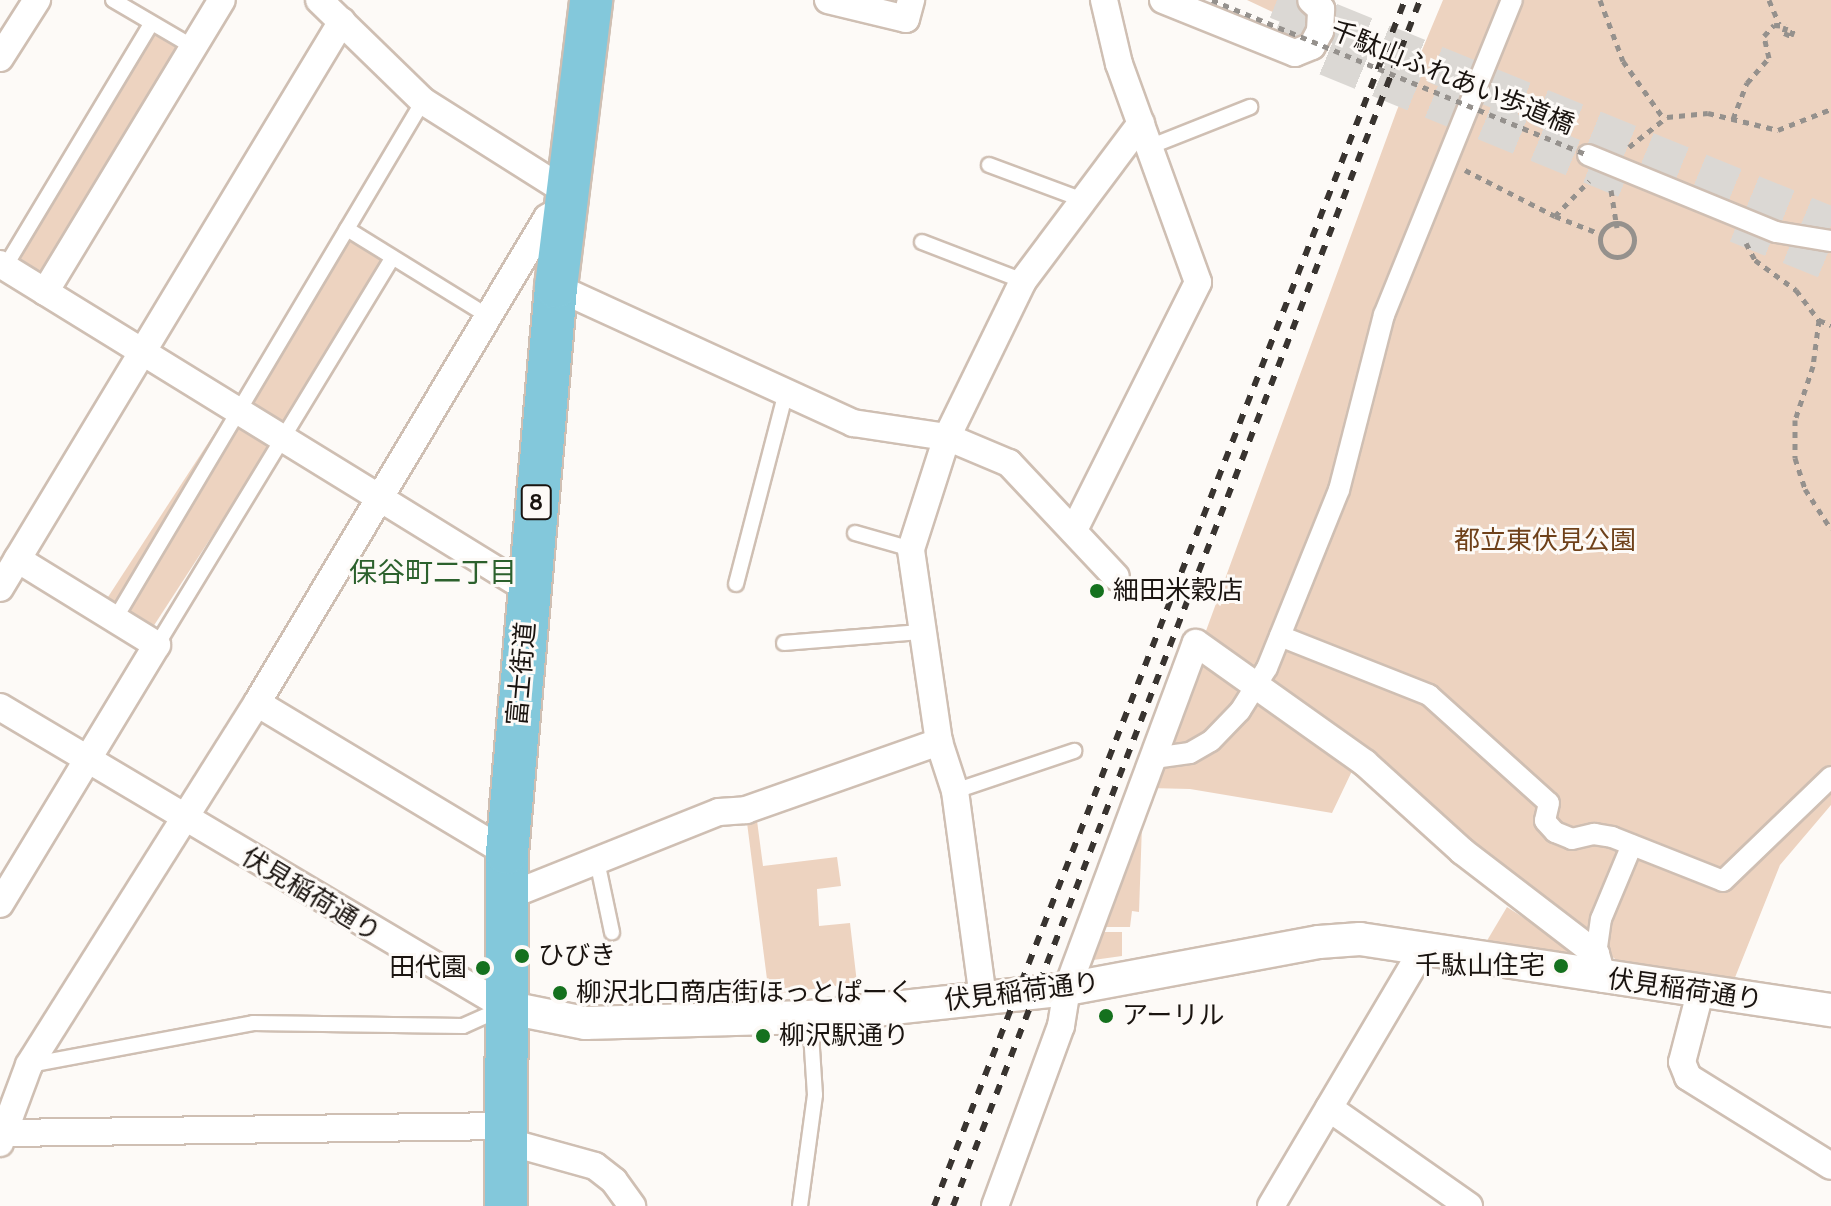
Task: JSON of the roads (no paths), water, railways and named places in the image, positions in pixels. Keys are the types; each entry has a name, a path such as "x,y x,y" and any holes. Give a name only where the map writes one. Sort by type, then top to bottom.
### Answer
{"main road":[{"name":"富士街道","path":"506,1206 499,1133 507,853 556,287 591,0"}],"street":[{"path":"0,58 37,0"},
{"path":"45,292 222,0"},
{"path":"319,0 423,101 559,187 565,207 547,218 257,703 29,1065 3,1138 499,1133 595,1166 614,1181 632,1206"},
{"path":"828,0 906,19 911,0"},
{"path":"1074,530 1198,282 1119,64 1104,0"},
{"path":"1163,0 1295,53 1312,46 1320,31 1321,9 1311,0"},
{"path":"1154,758 1190,753 1211,741 1256,687 1339,490 1375,344 1444,162 1512,0"},
{"path":"0,588 342,21"},
{"path":"983,998 955,791 939,742 920,632 911,549 947,437 1023,281 1083,200 1145,135"},
{"path":"1588,155 1794,237 1831,241"},
{"path":"2,265 529,590"},
{"path":"556,287 853,423 947,437 1009,463 1116,577"},
{"path":"3,890 157,645 17,559"},
{"path":"1280,636 1429,695 1549,803 1545,821 1555,832 1572,839 1603,835 1723,881 1831,777"},
{"path":"995,1206 1061,1026 1067,989 1196,643 1365,763 1462,851 1599,967"},
{"path":"257,703 507,853"},
{"name":"伏見稲荷通り","path":"0,707 505,1007 585,1023 810,1017 1067,989 1319,942 1360,939 1422,951 1599,967 1700,993 1831,1010"},
{"path":"506,897 719,812 746,810 939,742"},
{"path":"1599,967 1601,919 1632,845"},
{"path":"1271,1206 1422,951"},
{"path":"1700,993 1682,1062 1688,1077 1831,1166"},
{"path":"1329,1108 1469,1206"}],"lane":[{"path":"113,0 193,47"},
{"path":"2,265 151,24"},
{"path":"115,619 423,101"},
{"path":"1145,135 1250,107"},
{"path":"989,165 1083,200"},
{"path":"347,229 488,316"},
{"path":"922,242 1023,281"},
{"path":"157,645 392,258"},
{"path":"736,584 786,392"},
{"path":"855,533 911,549"},
{"path":"784,643 920,632"},
{"path":"955,791 1074,751"},
{"path":"597,861 612,932"},
{"path":"29,1065 253,1023 463,1026 505,1007"},
{"path":"800,1206 815,1095 810,1017"}],"tunnel":[{"path":"1277,0 1831,226"},
{"path":"1274,35 1628,180"},
{"path":"1737,224 1831,262"}],"railway":[{"path":"934,1206 1405,0"},
{"path":"953,1206 1420,0"}],"place":[{"name":"細田米穀店","path":"1097,591"},
{"name":"ひびき","path":"522,956"},
{"name":"千駄山住宅","path":"1561,966"},
{"name":"田代園","path":"483,968"},
{"name":"柳沢北口商店街ほっとぱーく","path":"560,993"},
{"name":"アーリル","path":"1106,1016"},
{"name":"柳沢駅通り","path":"763,1036"}],"district":[{"name":"保谷町二丁目","path":"433,572"}],"park label":[{"name":"都立東伏見公園","path":"1545,541"}]}
